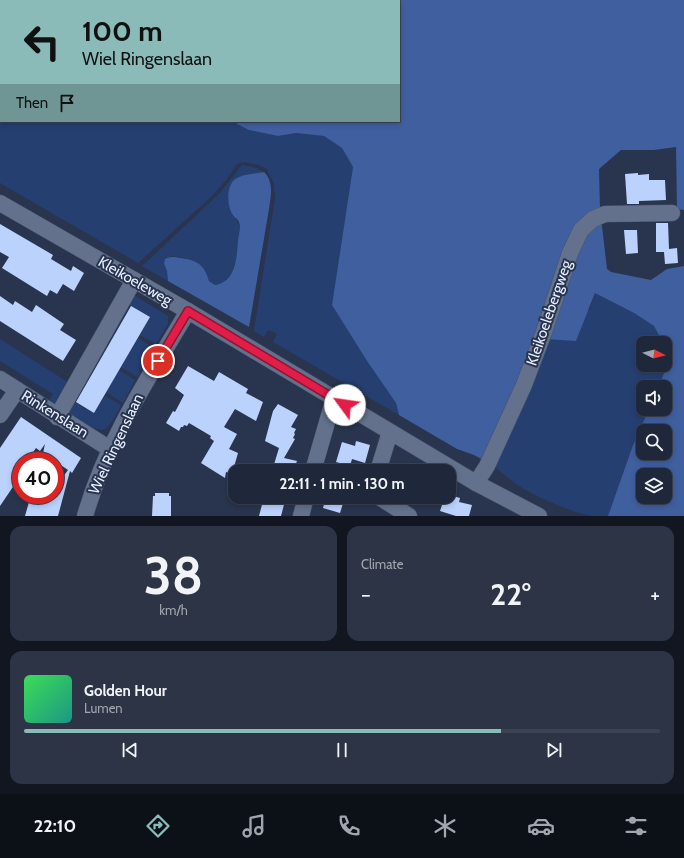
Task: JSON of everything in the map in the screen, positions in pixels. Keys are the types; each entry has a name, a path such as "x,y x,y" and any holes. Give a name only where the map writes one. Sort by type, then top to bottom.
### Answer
{"street":[{"name":"Kleikoeleweg","path":"0,203 188,311 476,483 539,516"},
{"name":"Kleikoelebergweg","path":"476,483 487,466 524,385 544,332 570,253 581,230 593,219 605,214 672,213"},
{"path":"57,417 134,280"},
{"name":"Wiel Ringenslaan","path":"85,516 93,487 129,411 188,311"},
{"name":"Rinkenslaan","path":"0,379 57,417 110,449"},
{"path":"0,415 17,390"},
{"path":"315,464 334,398"},
{"path":"380,464 390,432"},
{"path":"301,516 304,504"},
{"path":"390,504 409,516"}],"shaded area":[{"path":"400,0 684,0 684,210 677,209 676,147 654,150 621,150 599,169 600,209 607,269 611,272 651,280 667,269 684,266 684,516 608,516 636,438 636,460 672,460 672,424 642,424 646,416 672,416 672,380 661,380 665,372 672,372 672,336 659,336 654,326 634,313 595,293 576,341 545,339 485,461 457,449 399,415 396,403 367,361 332,305 353,167 342,148 324,136 296,133 278,136 249,130 237,124 238,122 400,122"},
{"path":"0,122 238,122 238,124 249,130 278,136 296,133 324,136 342,148 353,167 332,305 367,361 396,403 399,415 273,342 277,334 268,330 264,337 254,331 275,198 274,184 267,169 259,165 244,162 237,164 212,196 138,263 0,183"},
{"path":"242,165 257,168 264,172 240,177 234,181 229,193 240,229 239,251 232,272 224,282 215,285 209,281 204,268 200,264 190,259 171,256 164,264 167,271 168,281 142,266 219,194"},
{"path":"264,172 271,184 271,189 249,327 168,281 167,271 164,264 165,259 169,257 192,260 203,267 209,281 215,285 222,283 227,279 231,274 236,260 240,229 239,221 231,212 228,198 231,183 244,175"},
{"path":"595,293 634,313 654,326 659,336 636,336 636,372 664,372 661,380 636,380 636,416 646,416 642,424 636,424 636,438 608,516 593,516 575,512 552,503 531,493 485,461 545,339 590,309"},
{"path":"132,294 168,316 168,324 156,344 140,335 150,317 126,304"},
{"path":"138,338 154,348 137,377 121,367"},
{"path":"0,339 72,385 64,399 58,396 56,401 61,404 60,407 48,403 53,394 0,361"},
{"path":"119,370 135,380 123,403 106,392"},
{"path":"105,396 121,405 108,427 105,429 96,429 64,410 70,399 83,407 85,410 86,408 94,413"}],"building":[{"path":"638,173 638,175 649,174 649,180 665,180 666,200 639,201 639,204 627,204 625,174"},
{"path":"656,223 668,223 669,249 677,248 678,263 665,264 664,252 656,252"},
{"path":"0,224 53,255 51,259 71,271 73,266 84,273 74,291 63,284 57,294 50,290 47,296 2,268 9,257 0,252"},
{"path":"624,230 637,230 638,253 626,254"},
{"path":"0,296 13,305 15,301 32,312 36,305 64,324 60,330 76,340 63,361 0,321"},
{"path":"131,306 150,317 94,413 76,402"},
{"path":"188,366 214,381 219,372 248,389 246,393 263,402 256,421 235,409 224,427 237,434 229,449 238,453 235,464 228,464 228,473 226,472 225,478 201,463 214,441 210,438 211,436 189,423 187,426 184,425 181,427 179,431 166,423 173,411 175,412 184,395 175,388"},
{"path":"278,404 298,415 291,427 296,429 293,438 295,439 284,458 297,461 296,464 274,464 279,448 265,441 273,411"},
{"path":"21,417 81,458 72,473 70,471 64,494 64,476 68,470 64,467 64,452 43,452 45,444 40,451 36,448 33,452 12,452 12,488 0,506 0,448"},
{"path":"356,441 370,445 365,463 352,459 351,464 336,462 342,442 355,446"},
{"path":"155,493 169,493 169,496 171,496 171,516 152,516 153,496 155,496"},
{"path":"456,497 460,498 459,502 472,505 469,516 456,516 440,511 442,504 456,504"},
{"path":"28,504 61,504 58,516 25,516"},
{"path":"262,504 284,504 281,516 259,516"},
{"path":"324,504 343,504 340,513 323,508"}],"route":[{"path":"158,361 188,311 345,405"}]}
